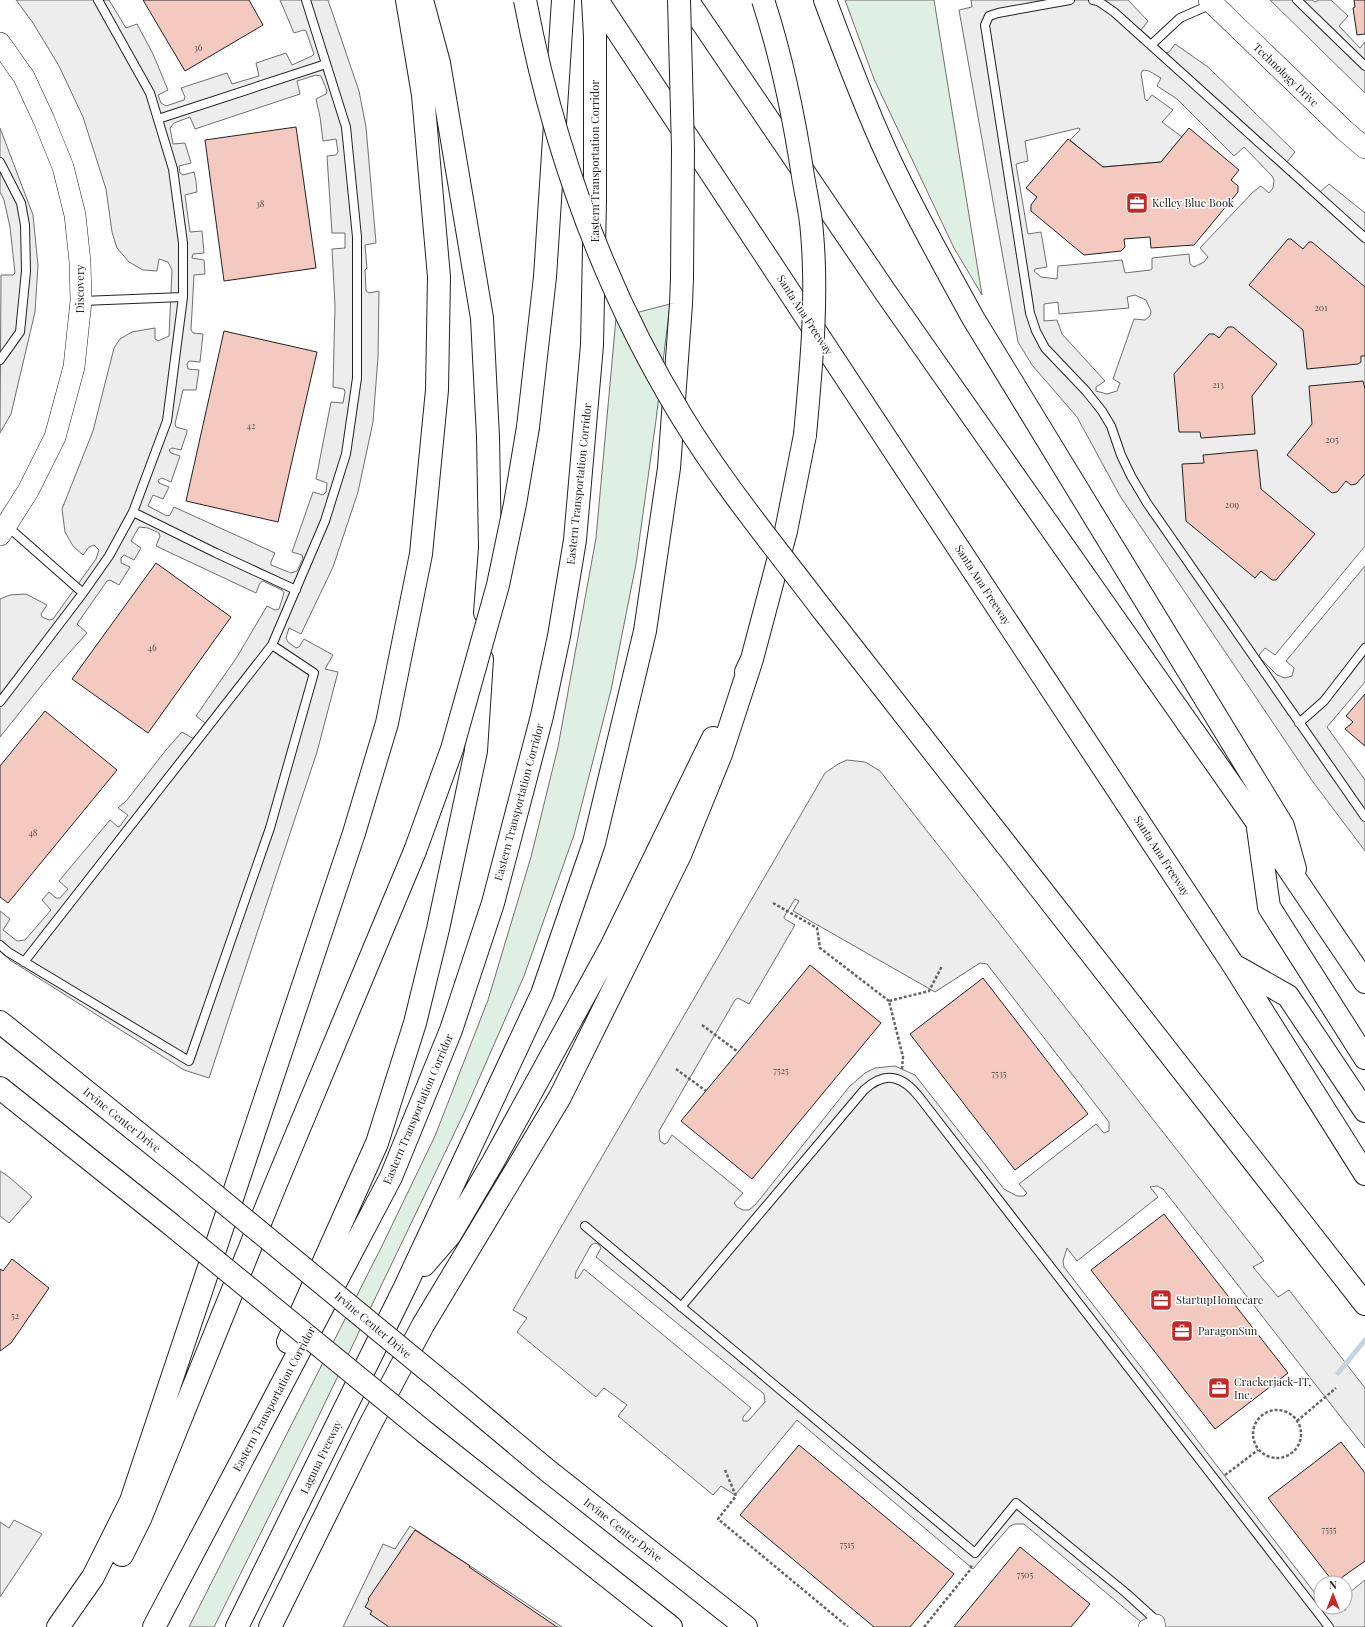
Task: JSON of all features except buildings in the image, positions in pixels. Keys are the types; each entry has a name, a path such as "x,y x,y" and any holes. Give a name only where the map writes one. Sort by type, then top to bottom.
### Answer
{"main road":[{"path":"58,1627 93,1577 131,1501 354,833 387,723 421,554 438,390 439,277 423,95 407,0"},
{"path":"154,1627 199,1542 377,1144 414,1023 438,929 476,751 490,548 488,437 482,318 439,63 422,0"},
{"path":"525,0 547,102 567,167 600,259 630,324 682,418 712,462 836,628 1365,1304"},
{"path":"72,1627 105,1586 140,1519 275,1186 414,851 452,749 492,607 515,504 528,427 545,277 563,0"},
{"name":"Eastern Transportation Corridor","path":"199,1542 391,1177 451,1030 493,903 542,716 559,636 575,540 592,345 595,166 595,37 593,0"},
{"name":"Santa Ana Freeway","path":"596,0 1234,966 1365,1174"},
{"path":"405,1287 542,994 594,843 645,631 669,468 681,304 683,150 679,0"},
{"path":"687,0 886,293 1257,822 1365,982"},
{"path":"270,1627 370,1425 423,1325 560,1097 680,855 721,754 752,658 786,531 805,435 811,367 814,303 812,233 794,113 763,0"},
{"path":"825,0 850,69 886,152 926,233 974,318 1283,826 1301,889"},
{"path":"405,1287 450,1235 493,1162 611,947 752,658"},
{"path":"1257,822 1269,907 1365,1058"},
{"path":"1234,966 1288,996 1365,1111"},
{"name":"Irvine Center Drive","path":"0,1022 188,1173 547,1470 746,1627"},
{"path":"0,1088 168,1222 426,1433 671,1627"},
{"name":"Laguna Freeway","path":"236,1627 405,1287"}],"street":[{"name":"Technology Drive","path":"1215,1 1344,130 1365,148"},
{"name":"Discovery","path":"0,43 24,77 44,120 63,167 75,215 80,262 81,301 74,367 55,438 28,491 2,527"}],"lane":[{"path":"0,702 83,593 109,556 133,512 167,421 183,297 183,243 173,169 150,93 98,0"},
{"path":"24,962 272,645 325,521 346,454 357,378 357,237 346,126 306,0"},
{"path":"1070,0 998,13 989,16 985,24 1030,313 1036,331 1045,348 1086,391 1102,411 1112,426 1121,455 1131,476 1147,503 1365,817"},
{"path":"1093,0 1098,1 1114,12 1365,238"},
{"path":"1297,0 1365,66"},
{"path":"1151,45 1180,18 1215,1"},
{"path":"158,119 326,64"},
{"path":"0,162 22,203 25,225 26,271 20,332 0,360"},
{"path":"81,301 183,297"},
{"path":"133,512 216,554 296,590"},
{"path":"2,527 83,593"},
{"path":"0,945 24,962 189,1061 270,828 314,673 272,645"},
{"path":"1299,723 1324,701 1365,648"},
{"path":"681,1306 864,1090 873,1082 886,1077 900,1079 910,1086 920,1098 1329,1627"},
{"path":"585,1226 975,1553 1016,1503 1126,1593 1156,1626"}],"path":[{"path":"773,903 817,928 820,948 889,1001 903,1057 900,1079"},
{"path":"889,1001 929,991 942,966"},
{"path":"702,1025 738,1052"},
{"path":"676,1069 706,1091"},
{"path":"1298,1421 1336,1388"},
{"path":"1280,1410 1287,1412 1298,1421 1301,1430 1301,1438 1295,1451 1289,1456 1273,1458 1258,1450 1254,1442 1254,1426 1265,1413 1280,1410"},
{"path":"1217,1481 1258,1450"},
{"path":"725,1470 736,1496 718,1519 848,1627"},
{"path":"924,1627 970,1570 975,1553"}],"green space":[{"path":"845,0 934,0 982,295 954,248 874,79"},
{"path":"670,304 636,564 611,690 574,835 524,976 464,1113 311,1432 214,1627 189,1627 381,1248 435,1136 488,1000 531,857 558,747 596,538 616,318"}],"shaded area":[{"path":"16,0 109,0 126,28 137,24 153,54 168,90 158,95 161,103 166,106 184,100 185,97 181,88 227,73 232,84 259,76 256,63 286,53 292,65 312,56 314,54 306,31 304,30 294,33 280,0 328,0 359,91 366,127 376,243 365,245 367,268 365,270 366,291 369,293 379,291 378,357 373,422 358,492 333,567 301,634 289,628 286,638 288,642 296,648 299,647 304,639 333,655 325,669 338,672 317,752 209,1078 184,1070 10,960 0,951 0,911 10,919 3,930 17,941 25,940 51,910 42,900 49,892 56,898 60,898 68,889 59,881 110,820 118,827 120,826 128,815 118,808 127,800 166,750 182,732 194,739 205,723 196,716 237,657 267,606 275,610 279,609 284,593 282,590 263,581 260,583 256,593 156,546 160,536 159,533 148,528 139,527 131,541 141,548 134,560 124,555 121,558 121,563 130,567 119,585 110,580 107,581 77,624 87,633 53,671 0,737 0,599 10,595 26,594 47,605 41,614 42,617 49,620 53,619 96,559 99,550 94,545 89,547 83,555 73,546 65,532 62,509 93,431 114,348 120,339 132,332 155,328 155,339 158,341 169,336 172,270 168,262 159,259 157,271 143,270 129,262 117,248 112,232 106,189 83,117 59,66 33,23","holes":["316,75 321,76 327,91 326,94 316,99 323,141 336,139 338,152 336,155 327,156 332,233 345,233 345,248 332,249 335,306 333,387 344,389 345,392 343,403 331,402 316,479 327,483 326,492 323,495 313,492 292,552 302,555 303,558 297,571 291,573 271,565 275,553 174,507 170,515 167,516 148,506 153,495 163,499 169,487 159,483 158,480 162,478 171,482 180,456 171,453 169,450 172,448 181,450 187,432 187,430 176,427 175,424 183,390 196,390 199,370 188,369 187,364 189,361 200,362 203,334 193,333 191,330 194,275 205,274 204,260 192,258 193,254 204,253 202,231 190,232 185,195 197,192 196,181 194,172 183,175 180,173 179,166 191,163 185,143 173,144 170,128 174,123 190,117 195,129 300,94 297,81"]},
{"path":"971,0 1128,0 1148,21 1141,30 1166,53 1169,52 1175,44 1208,67 1295,152 1287,162 1318,191 1320,192 1329,184 1365,213 1365,546 1275,655 1265,648 1259,655 1277,675 1285,678 1292,676 1294,668 1286,661 1365,566 1365,682 1327,727 1365,780 1365,851 1313,782 1120,496 1077,417 1032,365 1018,342 959,10 972,7","holes":["1143,70 1149,71 1161,78 1157,86 1177,99 1234,156 1244,147 1272,176 1274,180 1273,188 1269,193 1261,186 1253,192 1200,248 1208,257 1204,262 1194,267 1190,264 1189,254 1152,258 1152,269 1150,270 1125,273 1122,260 1058,266 1057,279 1041,277 1034,271 1035,269 1047,267 1041,232 1028,234 1016,164 1028,161 1025,141 1079,128 1079,131 1070,140 1103,167 1161,162 1182,137 1162,122 1173,110 1152,95 1147,101 1145,99 1141,73","1135,295 1146,300 1151,311 1150,316 1145,320 1134,319 1113,379 1120,383 1117,391 1107,394 1096,391 1096,387 1105,381 1062,334 1057,320 1044,321 1044,304 1058,302 1059,314 1129,308 1127,297"]},
{"path":"1270,0 1312,0 1315,2 1319,0 1331,0 1348,16 1339,26 1360,48 1365,42 1365,93"},
{"path":"0,128 33,215 38,266 35,312 11,414 0,433 1,275 13,275 15,273 10,227 4,200 0,192"},
{"path":"847,760 865,762 880,771 1264,1261 1253,1267 1278,1297 1289,1290 1365,1388 1365,1448 1163,1189 1157,1186 1150,1187 1158,1197 1077,1261 1067,1248 1063,1261 1064,1267 1313,1591 1313,1615 1353,1615 1353,1590 1365,1580 1365,1627 1147,1627 1024,1524 1015,1524 1010,1526 973,1569 797,1420 735,1495 721,1486 713,1495 618,1416 627,1405 604,1388 596,1397 517,1332 527,1318 513,1310 825,773","holes":["795,899 799,901 793,911 935,992 980,963 987,964 1109,1122 1109,1131 1104,1133 1096,1124 1019,1184 1027,1193 1024,1196 1017,1196 1004,1189 915,1075 895,1066 875,1068 865,1073 849,1087 756,1204 749,1210 743,1210 737,1207 734,1203 743,1193 672,1135 667,1143 664,1144 660,1141 659,1131 735,1000 738,998 749,1004 795,925 784,917","595,1243 601,1248 596,1257 764,1394 765,1402 748,1421 743,1421 743,1417 751,1408 584,1269 578,1278 575,1278 576,1272 591,1245"]},
{"path":"0,1171 32,1197 9,1223 0,1216"},
{"path":"14,1520 42,1534 0,1597 0,1522 9,1528"},
{"path":"410,1526 562,1627 343,1627 383,1544 395,1549"}],"waterway":[{"path":"1338,1373 1365,1340"}],"place":[{"name":"Kelley Blue Book","path":"1137,203"},
{"name":"StartupHomecare","path":"1161,1300"},
{"name":"ParagonSun","path":"1182,1331"},
{"name":"Crackerjack-IT, Inc.","path":"1219,1388"}]}
